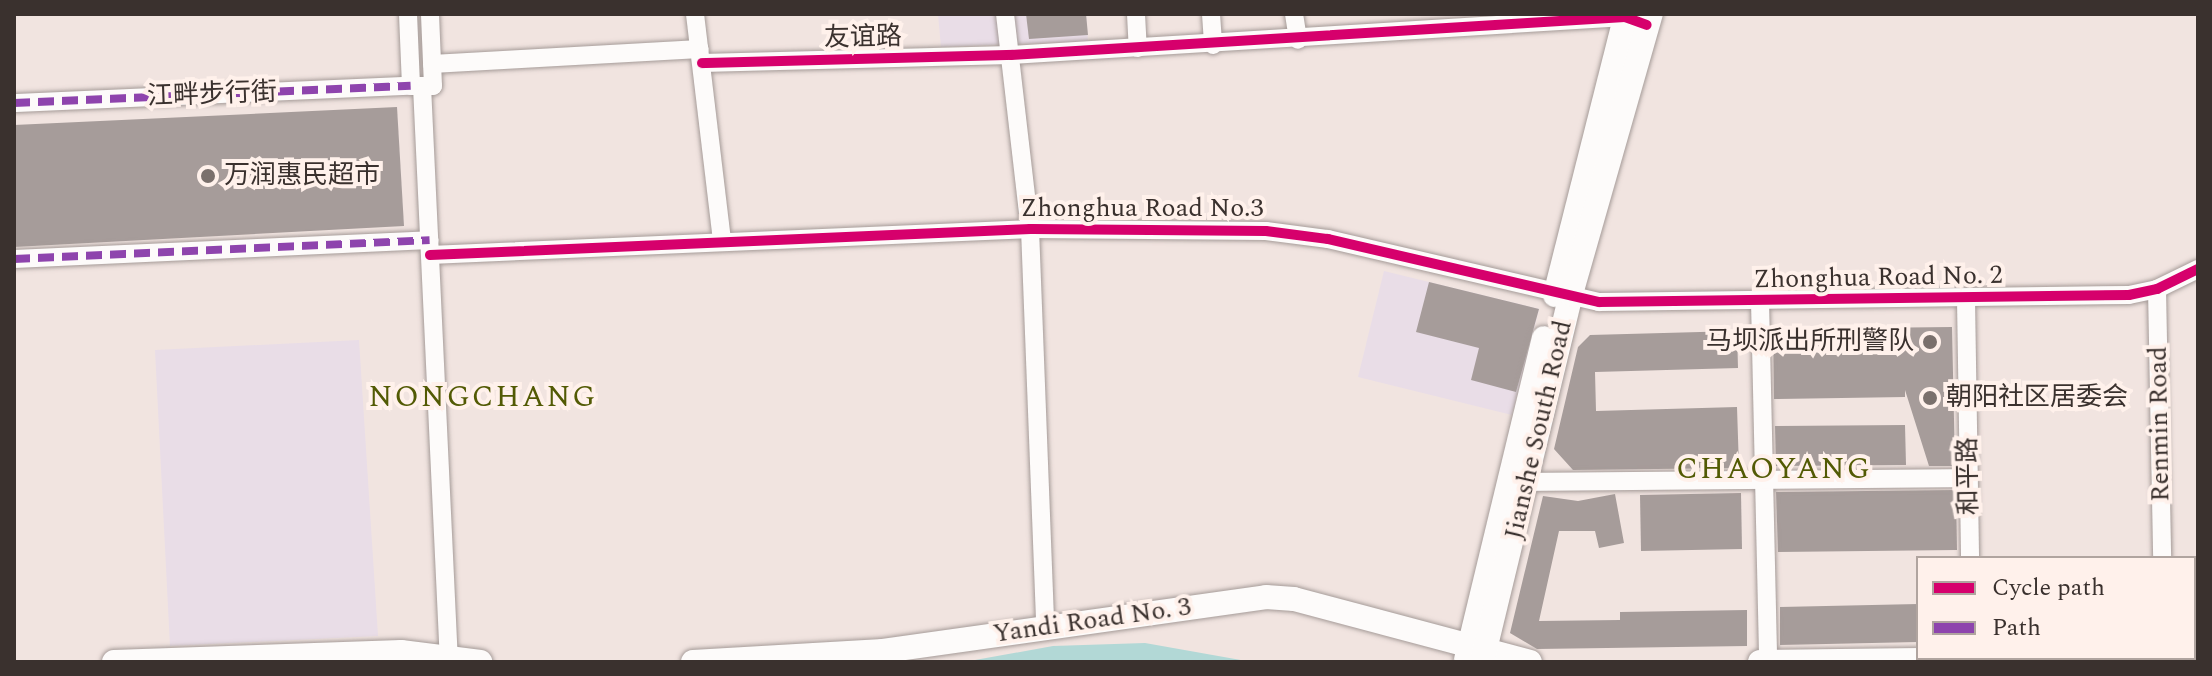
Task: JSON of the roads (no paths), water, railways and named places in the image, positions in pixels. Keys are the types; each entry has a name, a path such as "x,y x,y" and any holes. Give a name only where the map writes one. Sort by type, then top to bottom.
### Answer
{"main road":[{"name":"Jianshe South Road","path":"1475,656 1564,292 1637,18"},
{"name":"Jianshe South Road","path":"1475,656 1527,482 1564,292"},
{"name":"Yandi Road No. 3","path":"693,662 883,651 1283,597 1475,656 1530,662"},
{"path":"114,662 401,652 480,662"},
{"path":"1760,662 1916,660"}],"street":[{"path":"408,14 430,247 449,659"},
{"path":"416,86 433,86 430,14"},
{"path":"695,14 722,241"},
{"path":"1005,14 1030,229 1045,628"},
{"path":"1136,14 1138,48"},
{"path":"1211,14 1213,45"},
{"path":"1294,14 1298,40"},
{"name":"友谊路","path":"432,64 701,56 1011,55 1298,40 1476,21 1637,18"},
{"name":"江畔步行街","path":"14,103 416,86"},
{"name":"Zhonghua Road No.3","path":"14,259 722,241 1030,229 1297,233 1564,292"},
{"name":"Zhonghua Road No. 2","path":"1564,292 1599,302 1966,299 2157,289 2198,269"},
{"name":"Renmin Road","path":"2157,289 2162,556"},
{"name":"和平路","path":"1966,299 1970,556"},
{"path":"1760,301 1768,662"},
{"path":"1527,482 1969,478"}],"water":[{"path":"1145,643 1252,662 964,662 1053,646"}],"place":[{"name":"万润惠民超市","path":"208,176"},
{"name":"马坝派出所刑警队","path":"1930,342"},
{"name":"朝阳社区居委会","path":"1930,398"}],"district":[{"name":"NONGCHANG","path":"483,397"},
{"name":"CHAOYANG","path":"1774,469"}]}
